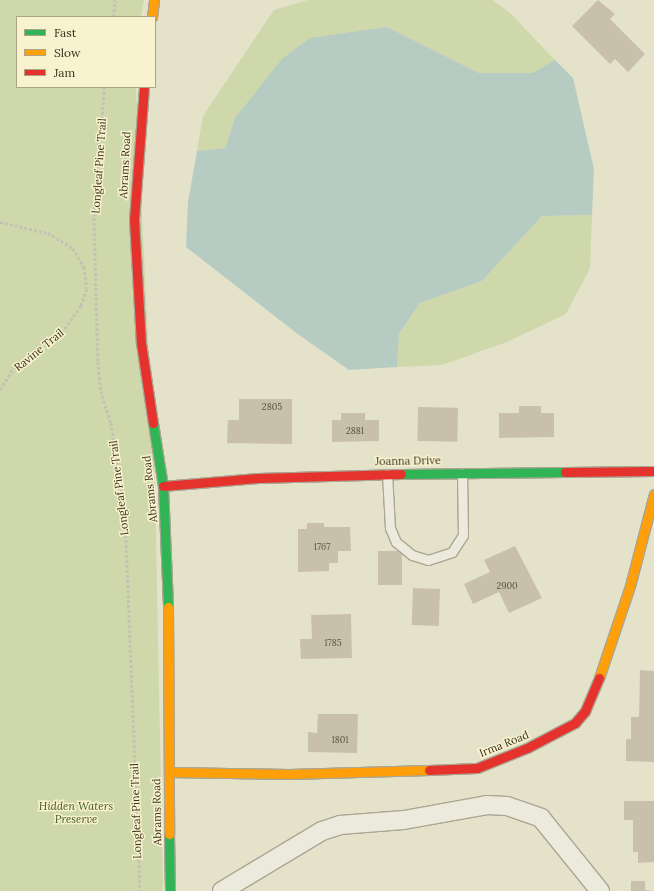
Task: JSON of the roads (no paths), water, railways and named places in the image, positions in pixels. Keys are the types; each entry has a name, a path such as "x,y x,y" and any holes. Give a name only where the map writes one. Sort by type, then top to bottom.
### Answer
{"street":[{"path":"152,16 154,0"},
{"name":"Abrams Road","path":"144,88 138,140 135,211 136,279 141,343 163,486 167,550 170,891"},
{"name":"Joanna Drive","path":"163,486 258,478 387,474 654,471"},
{"name":"Irma Road","path":"169,772 289,774 476,768 528,748 575,723 585,711 598,680 630,586 654,494"},
{"path":"222,891 316,834 340,825 404,820 487,805 507,806 541,818 600,891"}],"lane":[{"path":"387,474 390,528 396,542 412,555 428,560 452,552 463,535 462,473"}],"park label":[{"name":"Hidden Waters Preserve","path":"76,813"}]}
